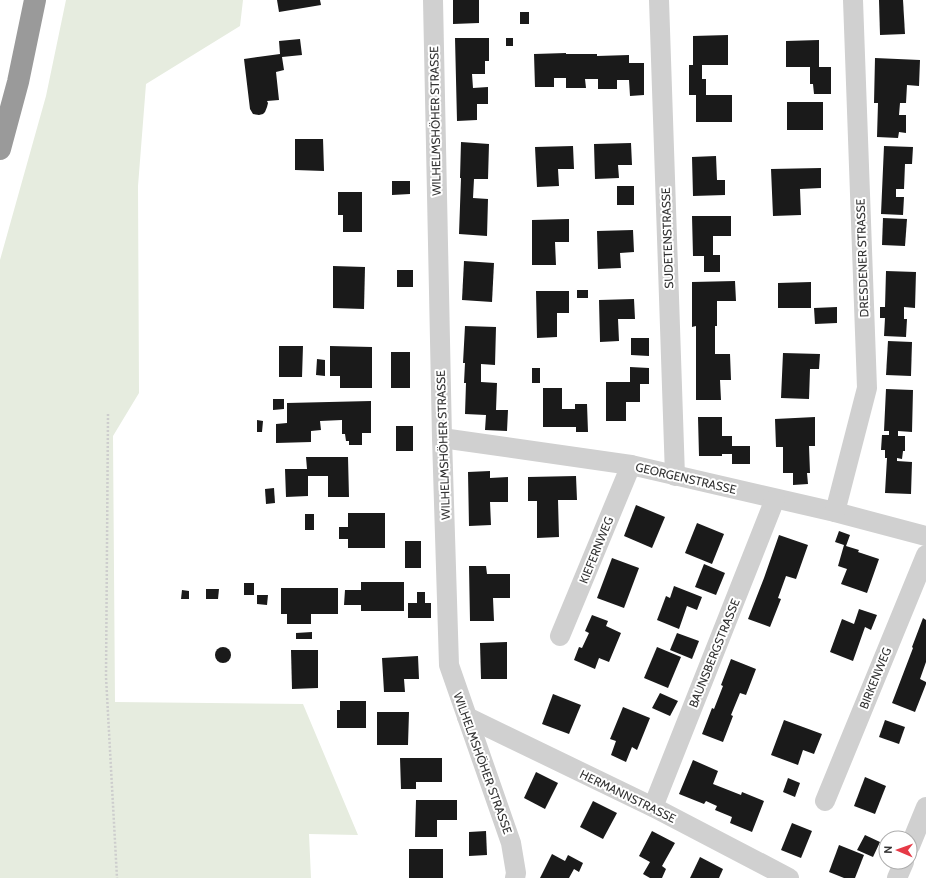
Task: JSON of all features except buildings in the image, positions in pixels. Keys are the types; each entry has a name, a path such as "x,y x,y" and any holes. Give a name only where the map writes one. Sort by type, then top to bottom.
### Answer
{"highway":[{"path":"0,149 18,82 35,0"}],"street":[{"name":"WILHELMSHÖHER STRASSE","path":"433,0 442,438 449,665 511,843 516,878"},
{"name":"SUDETENSTRASSE","path":"659,0 675,476"},
{"name":"DRESDENER STRASSE","path":"835,512 867,388 853,0"},
{"name":"GEORGENSTRASSE","path":"442,438 631,465 835,512 926,536"},
{"name":"KIEFERNWEG","path":"560,636 631,465"},
{"name":"BAUNSBERGSTRASSE","path":"653,807 775,499"},
{"name":"BIRKENWEG","path":"825,801 926,555"},
{"name":"HERMANNSTRASSE","path":"466,717 653,807 789,878"},
{"path":"917,830 926,808"}],"path":[{"path":"108,414 106,677 117,878"}],"shaded area":[{"path":"66,0 243,0 240,26 146,84 138,186 139,393 113,436 115,702 303,704 358,835 309,834 311,878 0,878 0,260 46,96"}]}
